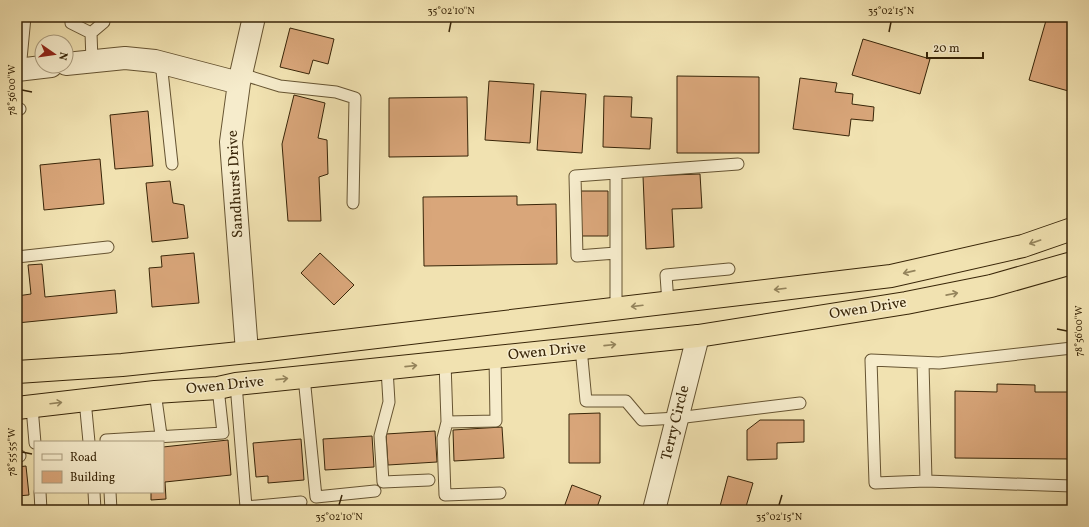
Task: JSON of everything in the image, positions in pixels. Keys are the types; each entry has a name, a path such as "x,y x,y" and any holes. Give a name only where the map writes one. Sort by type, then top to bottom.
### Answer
{"highway":[{"name":"Owen Drive","path":"17,372 122,365 247,352 891,276 1023,246 1072,229"},
{"name":"Owen Drive","path":"24,408 155,392 227,386 698,336 906,303 991,286 1072,263"}],"street":[{"name":"Sandhurst Drive","path":"247,352 231,142 240,79 254,17"},
{"path":"74,63 125,58 161,62 240,79"},
{"path":"18,70 34,68"},
{"name":"Terry Circle","path":"654,510 698,336"}],"lane":[{"path":"18,70 25,17"},
{"path":"71,17 71,24 90,33"},
{"path":"90,33 104,22 104,17"},
{"path":"90,33 92,61"},
{"path":"161,62 172,164"},
{"path":"240,79 280,86 336,92 355,98 353,203"},
{"path":"616,253 577,256 575,176 738,164"},
{"path":"616,173 616,309"},
{"path":"17,257 108,247"},
{"path":"668,303 666,275 729,269"},
{"path":"581,348 586,402 626,402 642,420 677,418 800,403"},
{"path":"1072,348 939,363 871,360 875,482 926,481 1072,486"},
{"path":"447,422 496,420 495,358"},
{"path":"445,362 447,422 443,438 445,495 500,493"},
{"path":"923,363 926,481"},
{"path":"387,369 389,402 380,436 383,482 429,480"},
{"path":"304,377 316,497 375,491"},
{"path":"106,441 161,435 223,433 227,386"},
{"path":"227,386 246,507 301,502"},
{"path":"155,392 161,435"},
{"path":"85,400 89,441"},
{"path":"24,408 34,441"},
{"path":"40,493 41,510"},
{"path":"94,493 95,510"},
{"path":"110,493 111,510"}],"building":[{"path":"1047,17 1072,17 1072,92 1029,80"},
{"path":"290,28 334,39 328,64 313,60 309,74 280,67"},
{"path":"863,39 930,59 920,94 852,75"},
{"path":"677,76 759,77 759,153 677,153"},
{"path":"800,78 837,83 835,92 853,94 852,104 874,107 873,121 851,119 849,136 793,129"},
{"path":"489,81 534,84 530,143 485,140"},
{"path":"541,91 586,94 582,153 537,150"},
{"path":"294,95 325,103 318,138 327,140 328,174 319,177 321,221 288,221 282,144"},
{"path":"604,96 632,97 631,117 652,118 650,149 603,147"},
{"path":"467,97 468,156 389,157 389,98"},
{"path":"148,111 153,166 115,169 110,115"},
{"path":"100,159 104,204 44,210 40,165"},
{"path":"700,174 702,208 672,209 674,247 646,249 643,176"},
{"path":"170,181 173,203 184,205 188,238 152,242 146,183"},
{"path":"580,191 608,191 608,236 580,236"},
{"path":"517,196 517,205 556,204 557,264 424,266 423,197"},
{"path":"194,253 199,303 152,307 149,268 162,267 161,256"},
{"path":"320,253 354,285 334,305 301,273"},
{"path":"42,264 45,297 115,290 117,313 17,323 17,296 31,294 28,265"},
{"path":"997,384 1035,385 1035,392 1072,392 1072,459 955,458 955,391 997,392"},
{"path":"600,413 600,463 569,463 569,414"},
{"path":"760,420 804,420 804,442 777,443 777,459 747,460 747,430"},
{"path":"502,427 504,458 454,461 453,430"},
{"path":"435,431 437,462 388,465 386,434"},
{"path":"372,436 374,467 325,470 323,439"},
{"path":"301,439 304,480 268,483 268,476 256,477 253,443"},
{"path":"228,440 231,475 165,482 166,499 151,500 151,493 164,493 164,447"},
{"path":"26,466 29,495 17,496 17,467"},
{"path":"728,476 753,483 745,510 719,510"},
{"path":"572,485 601,496 596,510 563,510"}]}
